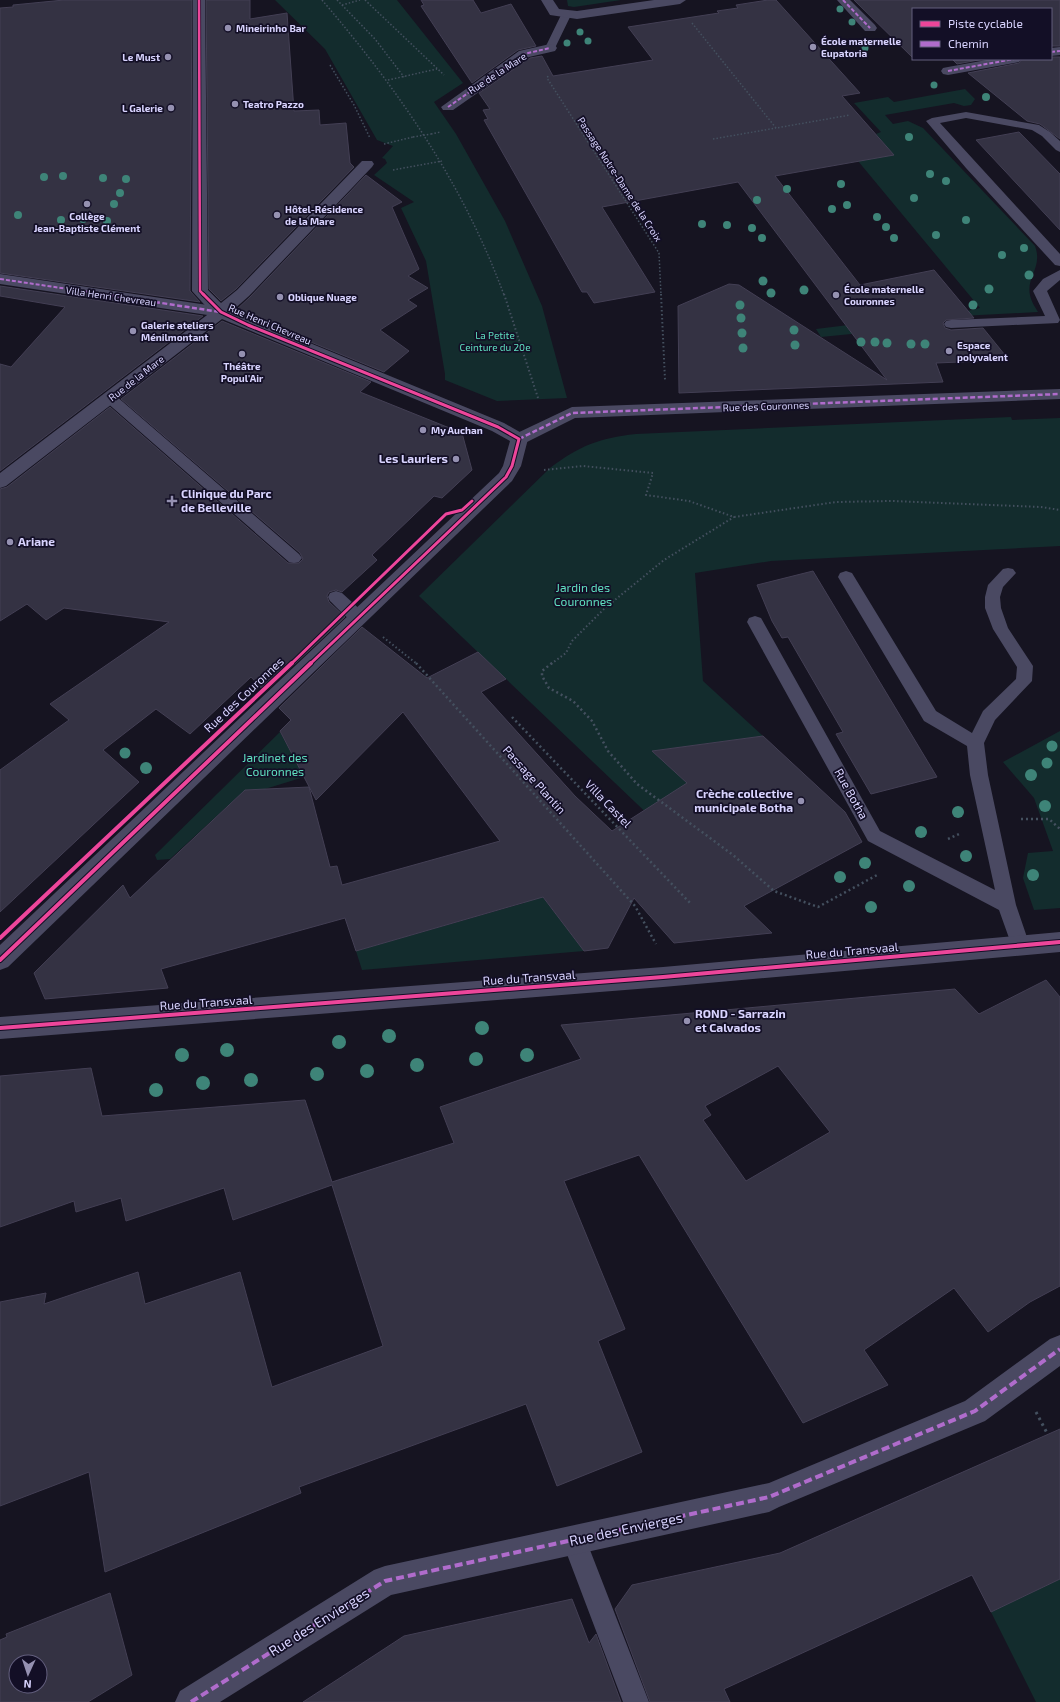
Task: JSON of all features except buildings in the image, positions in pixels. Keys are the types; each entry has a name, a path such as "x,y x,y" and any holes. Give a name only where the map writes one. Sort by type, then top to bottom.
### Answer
{"street":[{"name":"Rue Henri Chevreau","path":"199,0 200,291 221,312 248,325 498,427 519,439"},
{"path":"547,0 555,12 566,15 589,14 680,0"},
{"path":"843,0 870,28"},
{"name":"Rue de la Mare","path":"448,107 524,54 550,48"},
{"path":"948,71 1008,60"},
{"name":"Rue de la Mare","path":"0,482 221,312 242,293 367,164"},
{"name":"Villa Henri Chevreau","path":"0,279 221,312"},
{"name":"Rue des Couronnes","path":"0,960 506,477 512,466 519,439 572,413 1060,394"},
{"name":"Rue du Transvaal","path":"0,1028 663,978 1060,942"},
{"name":"Rue des Envierges","path":"191,1702 385,1581 574,1541 769,1497 975,1411 1060,1349"}],"lane":[{"path":"550,48 566,15"},
{"path":"1060,148 1046,134 1034,127 966,115 932,121 970,165 1060,262"},
{"path":"951,324 1053,320 1040,291 1048,282 1060,274"},
{"path":"110,398 294,558"},
{"path":"1008,573 995,586 995,613 1000,630 1025,666 1024,681 989,716 975,743 979,775 1007,905 1021,946"},
{"path":"846,577 930,716 975,743"},
{"path":"336,597 359,618"},
{"name":"Rue Botha","path":"755,622 874,836 1007,905"},
{"path":"574,1541 636,1702"}],"path":[{"path":"322,0 364,49 388,80 442,161 482,240 510,307 539,399"},
{"path":"337,0 375,39 404,77"},
{"path":"342,5 360,0"},
{"path":"364,0 465,94"},
{"path":"689,20 776,128"},
{"path":"330,65 354,105 371,141"},
{"path":"388,80 438,69"},
{"path":"713,139 850,115"},
{"path":"393,141 431,134"},
{"path":"388,168 394,170 442,161"},
{"path":"550,468 577,467 626,469 653,473 646,495 689,501 734,517"},
{"path":"1060,510 1041,507 900,502 836,502 734,517 664,560 605,608 572,640 566,654 542,671 542,676 550,688 573,701 592,721 608,751 637,784 733,855 774,891 818,907 911,856 989,820 1049,820 1060,829"}],"green space":[{"name":"La Petite Ceinture du 20e","path":"275,0 397,0 463,83 434,102 456,134 505,221 542,306 567,398 497,401 445,380 426,261 401,208 414,202 374,175 387,163 385,159 382,158 393,146 377,140 325,49"},
{"path":"567,0 621,0 574,7 568,6"},
{"path":"965,89 975,99 971,105 964,106 954,103 885,115 893,124 908,121 923,128 1035,246 1037,260 1029,289 1031,299 1038,312 942,317 980,308 858,161 893,154 876,134 881,132 854,103 888,97 894,102"},
{"path":"897,319 902,329 821,337 816,329"},
{"name":"Jardin des Couronnes","path":"1011,417 1012,420 1060,418 1060,546 771,561 695,573 703,681 763,736 652,751 794,879 744,906 419,596 550,468 570,454 590,444 611,438 636,434"},
{"path":"1060,731 1060,908 1034,910 1023,878 1028,853 1053,851 1034,798 1003,762"},
{"name":"Jardinet des Couronnes","path":"280,732 304,777 265,789 245,790 170,859 157,860 155,855"},
{"path":"500,841 584,951 362,970 356,951 524,903"},
{"path":"1060,1579 1060,1702 1036,1702 991,1612"}],"marked path":[{"path":"843,0 870,28"},
{"path":"448,107 524,54 550,48"},
{"path":"1052,52 1060,51"},
{"path":"948,71 1008,60"},
{"path":"0,279 220,312"},
{"path":"519,439 572,413 1060,394"},
{"path":"191,1702 385,1581 769,1497 975,1411 1060,1349"}],"cycle path":[{"path":"0,960 506,477 512,466 519,439 498,427 248,325 221,312 200,291 199,0"},
{"path":"0,938 350,609 446,514 462,510 472,501"},
{"path":"0,1028 663,977 1060,942"}],"place":[{"name":"Mineirinho Bar","path":"228,28"},
{"name":"École maternelle Eupatoria","path":"813,47"},
{"name":"Le Must","path":"168,57"},
{"name":"Teatro Pazzo","path":"235,104"},
{"name":"L Galerie","path":"171,108"},
{"name":"Collège Jean-Baptiste Clément","path":"87,204"},
{"name":"Hôtel-Résidence de la Mare","path":"277,215"},
{"name":"École maternelle Couronnes","path":"836,295"},
{"name":"Oblique Nuage","path":"280,297"},
{"name":"Galerie ateliers Ménilmontant","path":"133,331"},
{"name":"Espace polyvalent","path":"949,351"},
{"name":"Théâtre Popul'Air","path":"242,354"},
{"name":"My Auchan","path":"423,430"},
{"name":"Les Lauriers","path":"456,459"},
{"name":"Clinique du Parc de Belleville","path":"172,501"},
{"name":"Ariane","path":"10,542"},
{"name":"Crèche collective municipale Botha","path":"801,801"},
{"name":"ROND - Sarrazin et Calvados","path":"687,1021"}]}
